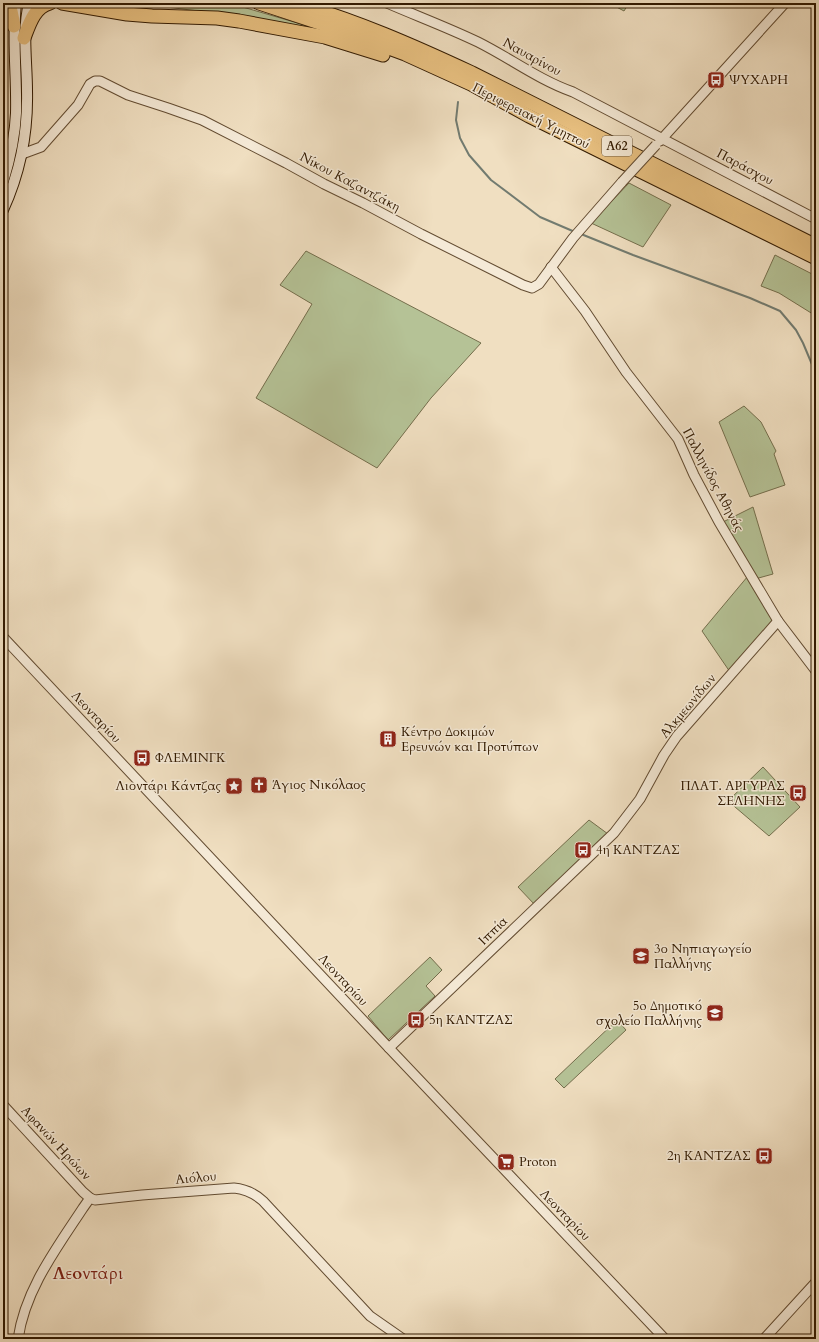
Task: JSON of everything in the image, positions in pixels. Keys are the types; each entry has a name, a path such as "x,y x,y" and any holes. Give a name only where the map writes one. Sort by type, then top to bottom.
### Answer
{"highway":[{"path":"7,3 12,11 14,26"},
{"path":"24,38 34,15 40,8 50,3"},
{"path":"62,3 85,8 146,16 240,20 325,37 373,51 424,69 529,116"},
{"name":"Περιφερειακή Υμηττού","path":"259,3 332,27 405,54 471,84 529,116 816,258"},
{"name":"Περιφερειακή Υμηττού","path":"294,3 367,27 418,48 472,73 816,246"},
{"path":"316,3 360,19 418,48"}],"main road":[{"path":"3,182 12,151 16,113 14,26 16,3"},
{"path":"3,210 17,174 25,134 27,107 24,38 29,3"}],"street":[{"name":"Ναυαρίνου","path":"387,3 476,41 556,86 573,92 659,142"},
{"path":"659,142 785,3"},
{"name":"Νίκου Καζαντζάκη","path":"22,154 41,147 78,105 90,84 95,81 100,81 128,95 202,120 421,234 522,285 532,288 539,284 581,228 659,142"},
{"name":"Παράσχου","path":"659,142 816,218"},
{"name":"Παλληνίδος Αθηνάς","path":"551,267 584,311 626,372 678,439 694,475 719,522 778,622 816,671"},
{"name":"Αλκμεωνίδων","path":"614,833 640,799 677,736 778,622"},
{"name":"Λεονταρίου","path":"3,637 665,1339"},
{"name":"Ιππία","path":"389,1048 614,833"},
{"name":"Αφανών Ηρώων","path":"3,1106 90,1198"},
{"name":"Αιόλου","path":"90,1198 95,1200 234,1188 250,1191 263,1201 370,1316 403,1339"},
{"path":"18,1339 25,1310 42,1271 90,1198"},
{"path":"764,1339 816,1282"}],"green space":[{"path":"134,3 229,3 345,39 223,14"},
{"path":"609,3 629,3 624,11"},
{"path":"629,183 671,205 643,247 591,223"},
{"path":"306,251 481,343 431,398 377,468 256,398 312,304 280,285"},
{"path":"775,255 816,276 816,316 779,293 761,286"},
{"path":"744,406 761,422 776,451 774,454 785,485 750,497 719,422"},
{"path":"753,507 773,574 755,579 721,523"},
{"path":"748,576 774,621 730,672 702,631"},
{"path":"763,767 800,807 769,836 728,801"},
{"path":"589,820 608,834 535,905 518,887"},
{"path":"430,957 442,970 426,986 435,996 388,1040 368,1016"},
{"path":"617,1020 626,1030 564,1088 555,1079"}],"waterway":[{"path":"458,102 456,120 460,138 469,155 491,180 540,217 575,232"},
{"path":"581,234 633,255 750,298 780,311 796,330 816,374"}],"place":[{"name":"ΨΥΧΑΡΗ","path":"716,80"},
{"name":"Κέντρο Δοκιμών Ερευνών και Προτύπων","path":"388,739"},
{"name":"ΦΛΕΜΙΝΓΚ","path":"142,758"},
{"name":"Άγιος Νικόλαος","path":"259,785"},
{"name":"Λιοντάρι Κάντζας","path":"234,786"},
{"name":"ΠΛΑΤ. ΑΡΓΥΡΑΣ ΣΕΛΗΝΗΣ","path":"798,793"},
{"name":"4η ΚΑΝΤΖΑΣ","path":"583,850"},
{"name":"3ο Νηπιαγωγείο Παλλήνης","path":"641,956"},
{"name":"5o Δημοτικό σχολείο Παλλήνης","path":"715,1013"},
{"name":"5η ΚΑΝΤΖΑΣ","path":"416,1020"},
{"name":"2η ΚΑΝΤΖΑΣ","path":"764,1156"},
{"name":"Proton","path":"506,1162"}],"district":[{"name":"Λεοντάρι","path":"88,1273"}]}
